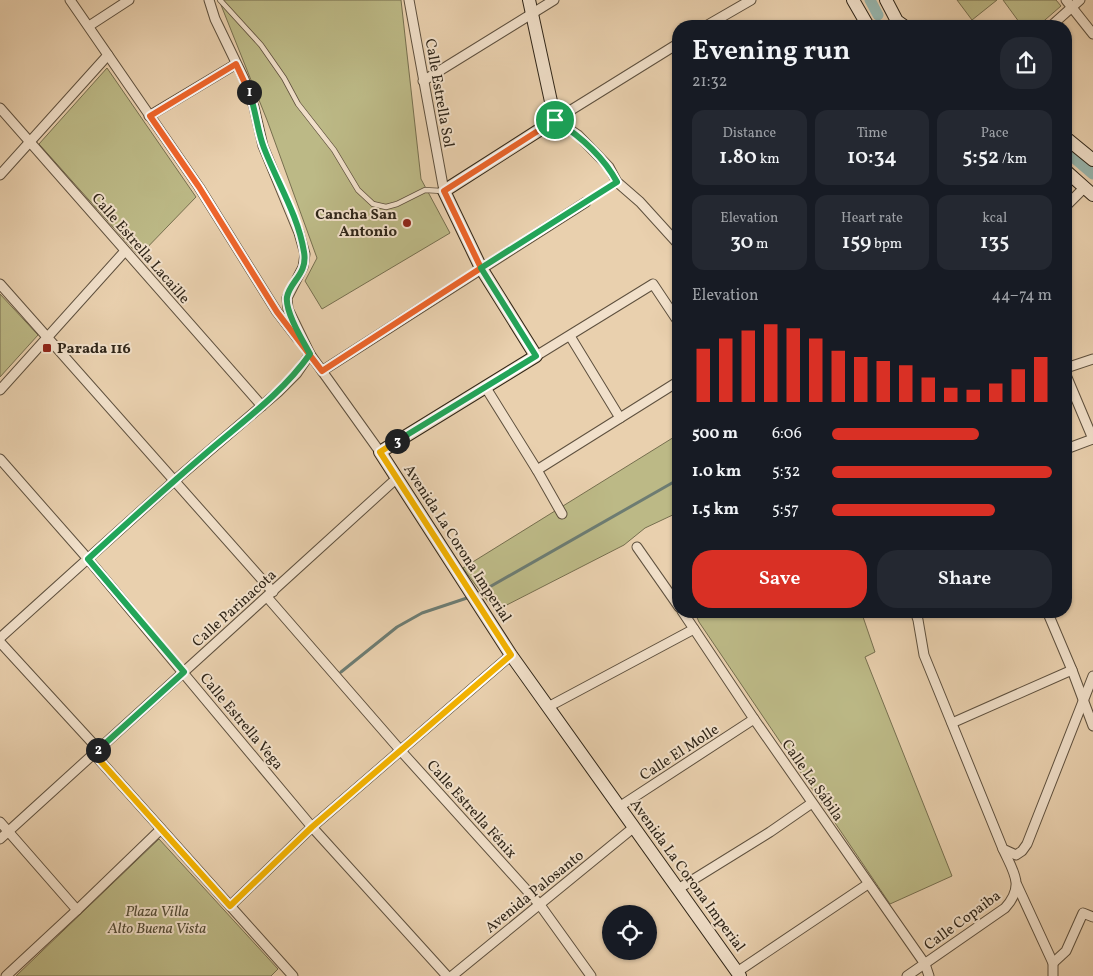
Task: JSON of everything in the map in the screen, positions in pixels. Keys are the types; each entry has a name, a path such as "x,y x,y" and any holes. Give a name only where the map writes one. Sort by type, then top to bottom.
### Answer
{"street":[{"name":"Avenida La Corona Imperial","path":"70,0 199,187 277,312 310,354 380,452 511,655 738,974"},
{"path":"88,26 129,0"},
{"path":"0,638 174,481 262,406 297,373 310,354 288,308 287,298 303,267 305,254 289,205 263,146 254,106 215,19 209,0"},
{"name":"Calle Estrella Sol","path":"410,0 444,191"},
{"path":"529,0 555,120 584,141 609,167 617,182 640,202 672,237"},
{"path":"423,81 554,0"},
{"path":"716,20 751,0"},
{"path":"854,0 865,20"},
{"path":"886,0 894,20"},
{"path":"1056,20 1069,4 1080,0"},
{"path":"1069,4 1093,34"},
{"path":"536,356 481,268 444,191 672,47"},
{"path":"0,175 108,55"},
{"path":"150,116 236,64"},
{"name":"Calle Estrella Lacaille","path":"0,108 262,406"},
{"path":"1072,143 1093,160"},
{"path":"1072,176 1089,191 1072,202"},
{"path":"322,371 586,202"},
{"path":"0,390 125,251"},
{"name":"Calle Estrella Fénix","path":"0,284 174,481 401,751 540,905 591,976"},
{"path":"380,452 654,284 672,313"},
{"path":"570,336 620,418"},
{"path":"1072,366 1093,359"},
{"path":"537,470 672,385"},
{"path":"486,388 562,514"},
{"path":"1072,389 1093,439 1072,447"},
{"name":"Calle Estrella Vega","path":"0,459 184,672 312,827 446,976"},
{"name":"Calle Parinacota","path":"0,839 397,478"},
{"path":"636,547 672,597"},
{"name":"Calle La Sábila","path":"687,618 754,719 925,964 929,976"},
{"name":"Calle Copaiba","path":"907,976 1005,908 1014,898 1017,885 1014,871 1003,849 924,655 916,618"},
{"path":"1050,618 1093,726"},
{"path":"548,707 694,628"},
{"path":"0,642 160,829 230,906 288,974"},
{"path":"230,906 312,827 511,655"},
{"path":"952,723 1072,670"},
{"path":"1003,849 1016,855 1022,852 1027,844 1093,676"},
{"name":"Calle El Molle","path":"619,807 754,719"},
{"path":"678,889 755,842 812,803"},
{"path":"0,822 77,910"},
{"name":"Avenida Palosanto","path":"452,976 634,828"},
{"path":"6,976 160,829"},
{"path":"738,974 868,884"},
{"path":"1017,885 1052,963 1052,976"},
{"path":"1052,963 1066,951 1083,913 1093,917"}],"lane":[{"path":"220,0 261,45 284,78 298,104 334,150 358,190 373,204 386,207 397,204 425,190 444,191"}],"path":[{"path":"586,202 617,182"}],"green space":[{"path":"219,0 401,0 421,179 450,233 322,309 305,281 317,258 267,120"},
{"path":"957,0 997,0 972,20"},
{"path":"1003,0 1056,0 1061,6 1045,20 1018,20"},
{"path":"107,68 196,197 139,256 39,144"},
{"path":"0,294 38,335 0,377"},
{"path":"672,438 672,515 645,528 624,545 495,611 463,568"},
{"path":"697,618 863,618 875,652 865,657 952,876 890,904"},
{"name":"Plaza Villa Alto Buena Vista","path":"159,839 278,969 271,976 16,976"}],"waterway":[{"path":"870,0 878,15"},
{"path":"1072,156 1093,174"},
{"path":"479,593 672,483"},
{"path":"341,672 397,627 422,613 467,598"}],"place":[{"name":"Cancha San Antonio","path":"407,223"},
{"name":"Parada 116","path":"47,348"}],"route":[{"path":"555,120 444,191 481,268 322,371 310,354 277,312 199,187 150,116 236,64 254,106 263,146 289,205 305,254 299,278 287,298 288,308 310,354 297,373 278,392 174,481 88,559 184,672 94,754 230,906 312,827 511,655 380,452 536,356 481,268 617,182 609,167 578,135 555,120"}]}
